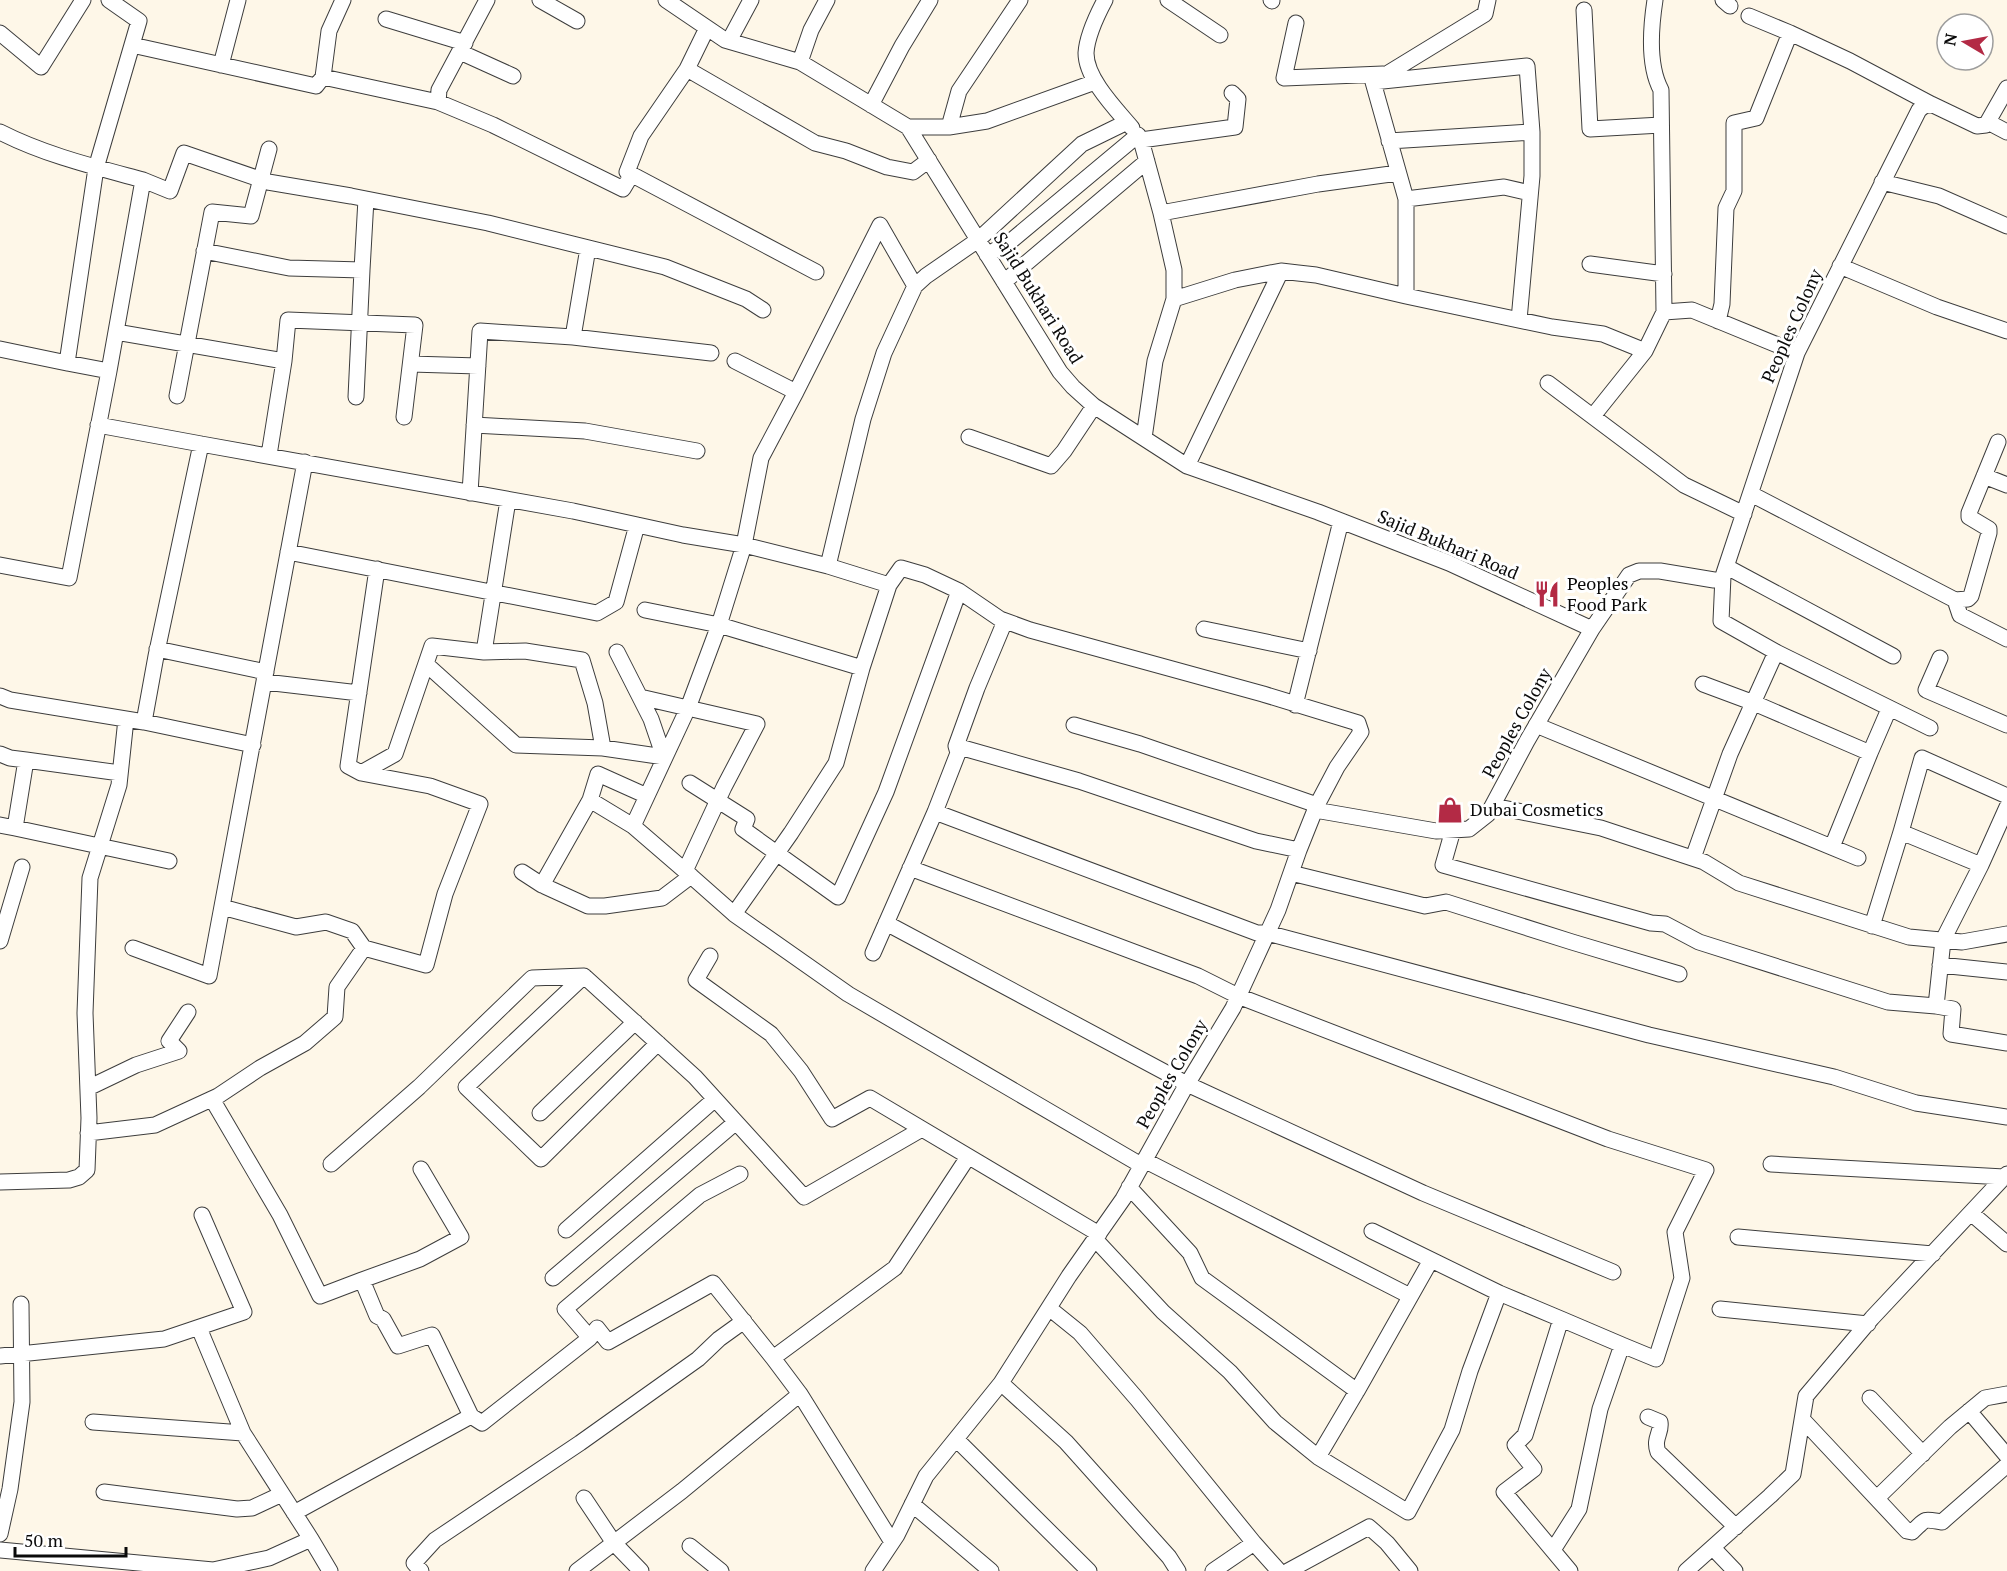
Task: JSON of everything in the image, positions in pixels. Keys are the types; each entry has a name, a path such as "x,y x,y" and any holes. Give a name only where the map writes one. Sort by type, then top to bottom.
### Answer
{"street":[{"path":"0,33 41,67 83,0"},
{"path":"67,363 96,168 139,21 109,0"},
{"path":"221,65 238,0"},
{"path":"132,45 316,86 323,77 329,31 343,0"},
{"path":"438,102 439,90 487,0"},
{"path":"540,0 577,21"},
{"name":"Sajid Bukhari Road","path":"666,0 729,41 800,62 908,127 1060,372 1094,406 1187,466 1341,521 1449,563 1592,629"},
{"path":"729,41 751,0"},
{"path":"800,62 811,30 827,0"},
{"path":"871,105 902,46 930,0"},
{"path":"949,127 959,91 1020,0"},
{"path":"1105,0 1094,20 1086,54 1095,82 1139,138 1161,213 1174,270 1174,299 1155,361 1144,438"},
{"path":"1168,0 1220,35"},
{"path":"1379,78 1485,14 1488,0"},
{"path":"1593,416 1645,351 1664,312 1661,90 1656,81 1651,27 1655,0"},
{"path":"1584,10 1590,129 1661,125"},
{"path":"1749,16 1850,61 1977,126 1986,125 2007,88"},
{"path":"386,19 462,48 513,76"},
{"path":"1296,24 1284,78 1379,78 1527,66 1533,132 1520,320"},
{"path":"707,28 687,69 642,136 627,172 816,272"},
{"path":"1718,321 1722,304 1726,208 1734,191 1734,123 1756,118 1790,33"},
{"path":"687,69 815,143 846,151 887,167 913,172 929,160"},
{"path":"323,77 438,102 493,125 623,189 632,174"},
{"path":"1379,78 1389,141 1406,199 1406,296"},
{"path":"908,127 949,127 987,121 1095,82"},
{"path":"987,255 1011,241 1139,138 1235,128 1238,99 1232,93"},
{"name":"Peoples Colony","path":"873,1571 892,1542 926,1476 1001,1383 1143,1163 1238,996 1278,910 1316,808 1436,831 1469,829 1488,814 1592,629 1629,575 1639,571 1660,571 1720,580 1725,571 1797,353 1919,110 1931,104"},
{"path":"828,566 863,419 884,353 915,286 978,240 1082,144 1127,122"},
{"path":"1988,122 2007,132"},
{"path":"0,132 20,142 96,168 143,180 170,191 184,153 261,180 488,223 665,267 746,299 763,310"},
{"path":"1389,141 1533,132"},
{"path":"177,396 212,212 251,216 269,149"},
{"path":"1004,282 1147,161"},
{"path":"1161,213 1318,184 1398,173"},
{"path":"0,565 69,578 143,180"},
{"path":"1882,182 1939,196 2007,226"},
{"path":"1406,199 1504,187 1530,193"},
{"path":"356,397 366,199"},
{"path":"633,826 688,708 719,625 744,545 761,458 880,225 915,286"},
{"path":"573,337 588,248"},
{"path":"204,251 289,268 362,270"},
{"path":"1590,264 1664,274"},
{"path":"1840,266 1938,307 2007,331"},
{"path":"1174,299 1235,280 1281,272 1316,275 1520,320 1603,334 1645,351"},
{"path":"1187,466 1281,272"},
{"path":"1664,312 1692,310 1797,353"},
{"path":"269,455 288,320 415,325 404,417"},
{"path":"470,493 480,331 573,337 711,352"},
{"path":"116,332 284,361"},
{"path":"0,349 109,371"},
{"path":"735,361 796,392"},
{"path":"411,364 478,366"},
{"path":"1548,383 1684,485 1744,514"},
{"path":"969,437 1051,465 1064,451 1094,406"},
{"path":"98,425 573,511 744,545 828,566 889,585"},
{"path":"474,425 585,431 697,451"},
{"path":"1751,494 1955,600 1968,599 1971,596 1989,533 1989,529 1969,517 1969,513 1998,442"},
{"path":"144,722 157,649 201,444"},
{"path":"133,948 209,976 305,462"},
{"path":"1984,476 2007,484"},
{"path":"484,652 508,500"},
{"path":"1296,705 1341,521"},
{"path":"288,552 597,613 616,602 637,525"},
{"path":"734,914 836,763 862,668 889,585 901,568 925,575 959,591 1005,621 1030,630 1358,723 1361,732 1337,767 1316,808 1140,744 1074,725"},
{"path":"222,907 296,927 326,922 352,931 364,948 426,965 445,894 480,804 430,786 361,773 348,766 377,569"},
{"path":"1893,656 1725,571 1721,621 1776,652 1930,728"},
{"path":"690,783 747,819 744,829 838,897 886,792 959,591"},
{"path":"1955,600 1960,615 2007,639"},
{"path":"645,610 719,625 862,668"},
{"path":"873,953 958,753 956,746 1005,621"},
{"path":"1204,629 1309,651"},
{"path":"361,773 395,754 432,646 484,652 525,651 582,660 595,703 603,748"},
{"path":"157,649 266,677 359,693"},
{"path":"617,652 651,718 664,757"},
{"path":"1693,858 1730,754 1776,652"},
{"path":"1940,658 1926,690 2007,725"},
{"path":"426,664 516,745 603,748 664,757"},
{"path":"1703,684 1754,703 1870,753"},
{"path":"0,696 10,700 144,722 253,745"},
{"path":"522,872 542,885 588,906 605,906 662,898 688,874 718,800 757,724 640,697"},
{"path":"1832,847 1889,709"},
{"path":"0,1182 69,1180 79,1178 87,1170 88,1088 85,1013 90,878 119,785 126,719"},
{"path":"1536,725 1858,858"},
{"path":"956,746 1079,782 1256,841 1299,850"},
{"path":"0,754 10,758 120,773"},
{"path":"1872,926 1922,758 2007,796"},
{"path":"26,760 8,826 170,861"},
{"path":"542,885 590,800 598,774 646,796"},
{"path":"590,800 633,826 734,914 848,994 1143,1163 1410,1296"},
{"path":"1493,806 1601,828 1704,862 1739,883 1909,937 1962,942 2007,934"},
{"path":"1936,1006 1943,940 1981,866 2007,807"},
{"path":"934,812 1257,933 1267,933 1649,1035 1834,1077 1916,1103 2007,1117"},
{"path":"1453,830 1443,865 1651,923 1665,924 1699,942 1888,1002 1953,1009 1951,1034 2007,1044"},
{"path":"1901,832 1981,866"},
{"path":"0,941 22,867"},
{"path":"910,868 1198,976 1238,996 1608,1139 1706,1170 1675,1232 1682,1278 1656,1359 1499,1293 1372,1231"},
{"path":"1291,873 1425,906 1446,902 1679,974"},
{"path":"886,923 1187,1084 1423,1193 1613,1272"},
{"path":"88,1133 155,1125 212,1099 305,1043 335,1017 337,987 364,948"},
{"path":"710,956 696,981 771,1034 801,1071 832,1119 870,1098 1097,1236 1163,1312 1230,1372 1275,1422 1318,1457 1408,1512 1452,1430 1470,1371 1499,1293"},
{"path":"1940,965 2007,972"},
{"path":"331,1164 418,1087 532,978 584,976 695,1077 804,1197 922,1129"},
{"path":"584,976 466,1087 541,1159 658,1043"},
{"path":"88,1088 136,1065 180,1051 169,1041 188,1012"},
{"path":"540,1113 635,1022"},
{"path":"212,1099 280,1215 320,1296 420,1259 461,1237 421,1169"},
{"path":"566,1230 715,1099"},
{"path":"553,1278 736,1122"},
{"path":"773,1358 895,1268 968,1157"},
{"path":"1771,1164 2005,1176"},
{"path":"590,1338 566,1309 700,1195 740,1174"},
{"path":"1686,1571 1793,1474 1806,1396 1868,1324 2005,1176"},
{"path":"1129,1187 1190,1253 1202,1278 1357,1391"},
{"path":"1971,1213 2007,1244"},
{"path":"0,1356 165,1339 244,1312 202,1215"},
{"path":"1738,1237 1933,1254"},
{"path":"1318,1457 1431,1260"},
{"path":"362,1280 377,1316 383,1319 398,1346 432,1335 471,1416 482,1423 590,1338 597,1328 608,1342 713,1282 800,1394 892,1542"},
{"path":"0,1534 10,1489 22,1402 21,1304"},
{"path":"1049,1308 1080,1333 1137,1399 1254,1544 1279,1571"},
{"path":"1720,1309 1868,1324"},
{"path":"1561,1319 1525,1435 1515,1445 1534,1469 1504,1492 1570,1571"},
{"path":"421,1571 414,1563 435,1540 590,1437 698,1359 719,1339 744,1321"},
{"path":"199,1328 243,1433 330,1571"},
{"path":"1553,1550 1579,1509 1600,1409 1622,1345"},
{"path":"1001,1383 1066,1442 1169,1557 1178,1571"},
{"path":"577,1571 682,1491 800,1394"},
{"path":"1877,1498 1985,1398 2007,1394"},
{"path":"1870,1398 1923,1454"},
{"path":"1970,1411 2007,1456"},
{"path":"294,1512 471,1416"},
{"path":"1648,1417 1660,1422 1661,1425 1655,1443 1658,1452 1736,1527"},
{"path":"1803,1420 1907,1531 1912,1532 1924,1520 1930,1518 1942,1522 2007,1465"},
{"path":"93,1422 243,1433"},
{"path":"956,1438 1089,1571"},
{"path":"104,1492 237,1509 252,1508 282,1494"},
{"path":"584,1498 614,1543 641,1571"},
{"path":"912,1504 991,1571"},
{"path":"1288,1571 1369,1527 1387,1543 1410,1571"},
{"path":"0,1550 122,1566 213,1570 269,1558 311,1539"},
{"path":"1213,1571 1254,1544"},
{"path":"690,1546 721,1571"},
{"path":"1713,1548 1735,1571"}],"place":[{"name":"Peoples Food Park","path":"1547,594"},
{"name":"Dubai Cosmetics","path":"1450,810"}]}
